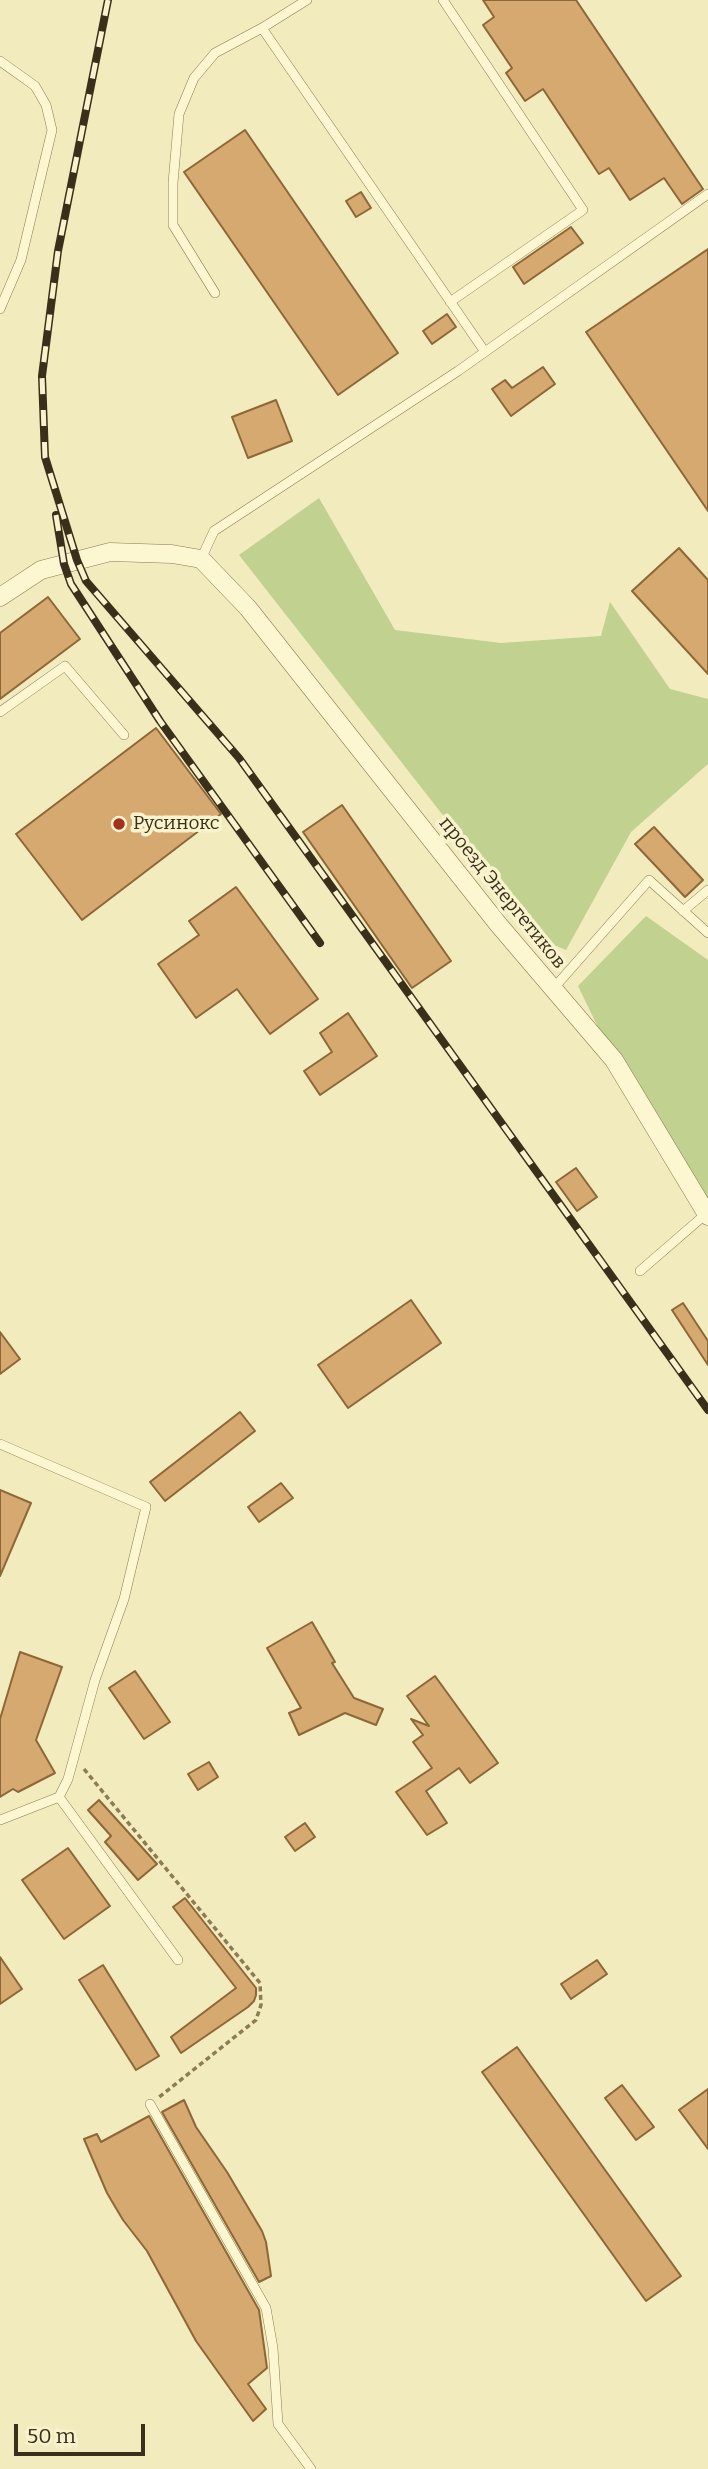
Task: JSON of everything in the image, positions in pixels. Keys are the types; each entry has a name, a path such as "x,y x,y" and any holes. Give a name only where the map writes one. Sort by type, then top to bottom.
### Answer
{"street":[{"path":"0,597 41,570 110,551 172,554 201,559"},
{"name":"проезд Энергетиков","path":"201,559 248,608 498,924 614,1060 707,1214"}],"lane":[{"path":"215,293 173,225 173,183 179,114 194,78 215,52 262,28 307,0"},
{"path":"443,0 583,210 450,302"},
{"path":"262,28 485,352"},
{"path":"0,61 35,86 46,105 52,130 21,260 0,309"},
{"path":"201,559 214,531 485,352 708,194"},
{"path":"0,712 65,666 124,735"},
{"path":"553,989 649,880 708,933"},
{"path":"683,911 708,890"},
{"path":"640,1271 707,1214"},
{"path":"0,1444 146,1507 124,1599 95,1680 68,1779 59,1797 0,1820"},
{"path":"59,1797 178,1960"},
{"path":"150,2104 266,2308 273,2348 278,2424 311,2469"}],"path":[{"path":"74,1756 260,1983 261,2005 256,2020 150,2104"}],"green space":[{"path":"319,498 395,630 501,643 601,636 610,602 670,689 708,699 708,764 631,832 566,950 540,939 239,555"},
{"path":"646,916 708,960 708,1216 614,1060 578,986"}],"building":[{"path":"483,0 576,0 703,189 682,204 664,178 630,200 609,168 599,174 543,89 525,101 506,73 512,68 483,25 494,17"},
{"path":"245,130 398,353 338,395 184,172"},
{"path":"361,192 371,208 356,217 346,201"},
{"path":"571,227 583,243 524,284 513,267"},
{"path":"708,249 708,511 586,332"},
{"path":"447,314 456,327 432,344 423,331"},
{"path":"543,367 555,384 511,416 492,389 505,380 512,388"},
{"path":"276,400 292,441 248,458 232,417"},
{"path":"679,548 708,580 708,674 632,591"},
{"path":"48,597 80,639 0,699 0,633"},
{"name":"Русинокс","path":"156,728 221,814 82,920 16,834"},
{"path":"342,805 451,961 412,988 303,832"},
{"path":"654,827 703,880 685,897 635,844"},
{"path":"236,887 318,999 270,1034 237,989 196,1018 158,964 199,935 189,921"},
{"path":"348,1013 377,1056 320,1095 304,1071 332,1052 320,1033"},
{"path":"576,1168 597,1197 577,1211 556,1182"},
{"path":"411,1300 441,1343 348,1408 318,1365"},
{"path":"683,1303 708,1341 708,1365 672,1310"},
{"path":"0,1332 20,1359 0,1374"},
{"path":"240,1412 255,1431 165,1501 150,1482"},
{"path":"281,1483 293,1498 259,1522 248,1507"},
{"path":"0,1490 31,1503 0,1576"},
{"path":"312,1622 335,1662 332,1663 354,1698 383,1709 376,1725 345,1713 299,1735 289,1713 301,1708 267,1648"},
{"path":"20,1652 62,1667 36,1740 55,1773 18,1792 13,1789 0,1797 0,1719"},
{"path":"135,1671 170,1722 144,1739 109,1688"},
{"path":"435,1676 498,1763 470,1783 459,1768 426,1791 447,1823 427,1835 396,1792 432,1768 413,1742 423,1735 411,1719 429,1726 407,1696"},
{"path":"209,1762 218,1777 198,1790 188,1774"},
{"path":"99,1800 157,1864 138,1880 105,1842 111,1836 88,1810"},
{"path":"305,1823 315,1837 295,1851 285,1837"},
{"path":"68,1848 110,1906 64,1939 22,1880"},
{"path":"185,1898 256,1988 256,1995 248,2007 181,2053 171,2037 236,1988 173,1907"},
{"path":"0,1957 22,1989 0,2004"},
{"path":"597,1960 607,1974 571,1999 561,1984"},
{"path":"103,1965 159,2056 136,2070 79,1980"},
{"path":"517,2047 681,2276 646,2301 482,2072"},
{"path":"622,2085 654,2127 636,2140 605,2098"},
{"path":"708,2089 708,2149 679,2110"},
{"path":"184,2100 196,2127 262,2231 271,2276 259,2282 162,2112"},
{"path":"149,2116 259,2310 267,2368 248,2384 266,2409 253,2421 196,2341 147,2251 123,2220 107,2193 84,2139 97,2134 101,2142"}],"railway":[{"path":"108,0 58,251 42,376 45,457 77,560 86,581 239,758 708,1410"},
{"path":"56,515 64,564 71,584 160,721 320,943"}],"place":[{"name":"Русинокс","path":"119,824"}]}
